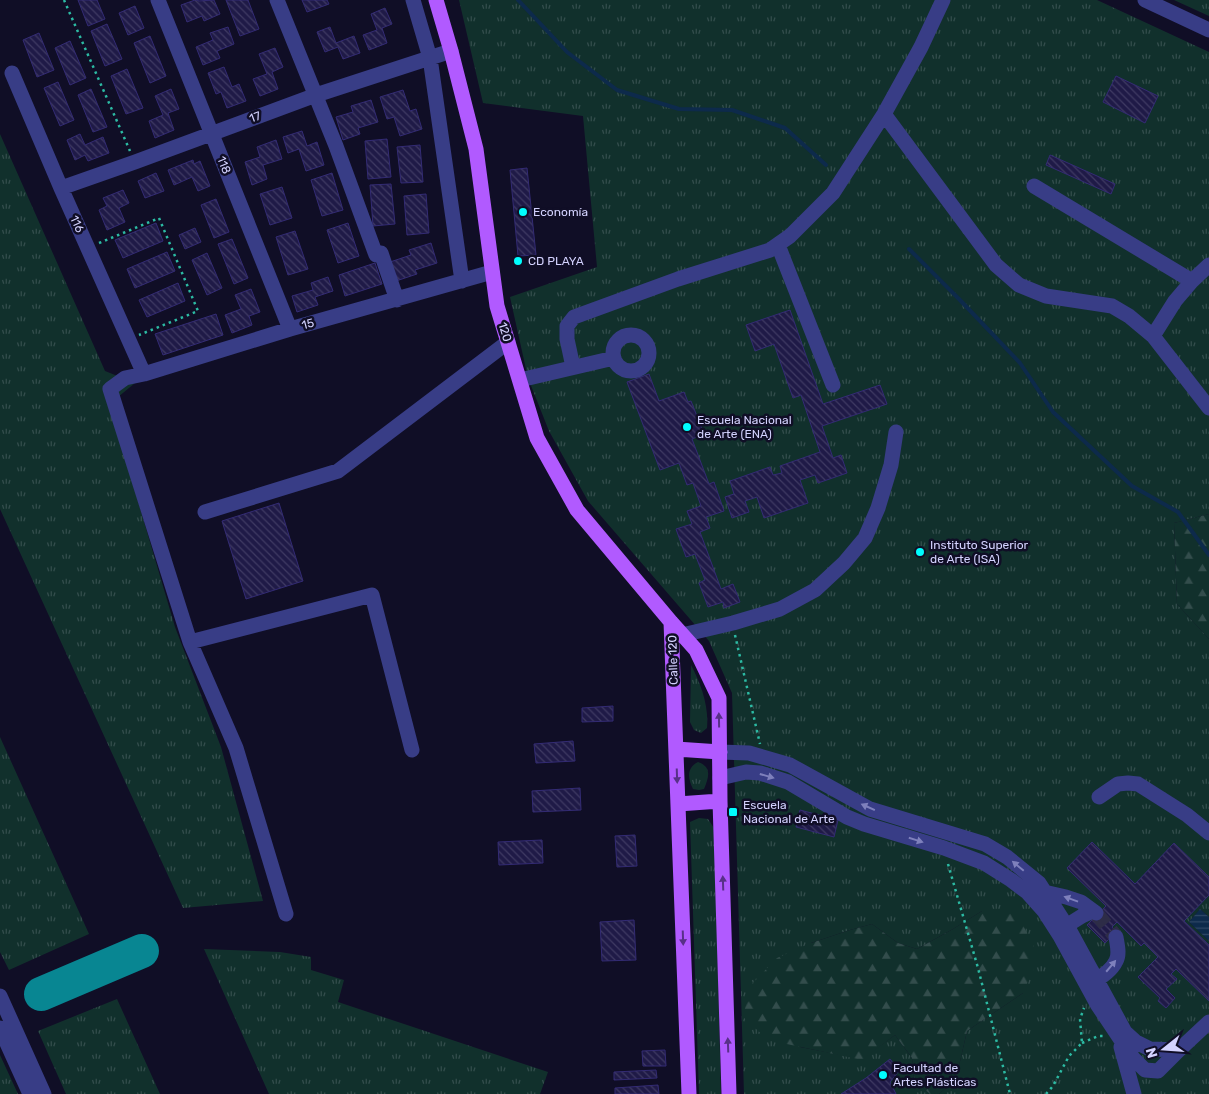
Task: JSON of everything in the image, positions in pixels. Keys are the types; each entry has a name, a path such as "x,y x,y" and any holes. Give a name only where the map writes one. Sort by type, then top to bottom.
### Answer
{"main road":[{"name":"120","path":"436,0 476,149 497,306 537,438 577,510 671,622"},
{"name":"Calle 120","path":"671,622 696,650 719,698 720,801 729,1094"},
{"name":"Calle 120","path":"671,622 689,1094"},
{"path":"676,749 720,752"},
{"path":"678,804 720,801"}],"street":[{"name":"118","path":"158,0 290,329"},
{"path":"277,0 336,146 376,255 381,253 397,300"},
{"path":"413,0 430,58 462,281"},
{"path":"573,367 567,339 567,326 574,317 678,279 770,250 790,236 833,193 884,114 921,47 943,0"},
{"path":"1145,0 1209,30"},
{"name":"17","path":"61,188 316,95 451,51"},
{"name":"116","path":"12,73 144,374"},
{"path":"884,114 996,264 1019,284 1046,296 1112,306 1129,316 1153,336 1209,408"},
{"path":"1034,186 1192,281"},
{"path":"778,245 834,385"},
{"path":"1153,336 1175,301 1209,265"},
{"name":"15","path":"190,642 110,389 125,378 492,272"},
{"path":"205,512 338,471 508,342"},
{"path":"520,380 614,358"},
{"path":"682,635 780,609 815,590 844,563 865,538 878,508 891,465 896,432"},
{"path":"286,914 236,748 190,642 372,595 412,750"},
{"path":"720,752 749,753 790,765 870,809 985,844 1007,857 1039,883 1117,1036 1133,1058 1145,1070 1158,1071 1209,1022"},
{"path":"720,778 746,772 788,782 847,817 984,863 1027,892 1062,929"},
{"path":"1099,797 1118,784 1138,784 1187,815 1209,833"},
{"path":"1044,892 1066,896 1081,902 1095,912 1082,916 1062,929"},
{"path":"1091,986 1117,960 1118,948 1116,937"},
{"path":"1091,986 1125,1032 1136,1042 1150,1049 1179,1050"},
{"path":"0,996 44,1094"},
{"path":"0,1028 30,1094"},
{"path":"1117,1036 1134,1094"}],"path":[{"path":"64,0 135,162"},
{"path":"88,248 159,218 198,312 128,339"},
{"path":"733,623 763,757"},
{"path":"944,848 978,968 1010,1094"},
{"path":"1082,1043 1080,1019 1091,986"},
{"path":"1046,1094 1053,1086 1069,1056 1082,1043 1098,1036 1117,1036"}],"green space":[{"name":"Instituto Superior de Arte (ISA)","path":"459,0 1097,0 1209,52 1209,514 1174,523 1177,604 1209,639 1209,917 1200,909 1189,922 1209,941 1209,1094 939,1094 956,1079 967,1031 1023,993 982,911 917,949 898,943 872,924 811,943 800,1047 862,1059 895,1035 912,1058 914,1080 930,1094 744,1094 732,693 709,641 588,501 549,431 528,378 510,297 597,267 583,116 483,103"},
{"path":"1174,0 1209,0 1209,16"},
{"path":"0,134 105,371 135,383 118,397 115,423 175,627 221,747 263,901 183,908 0,509"},
{"path":"1209,514 1209,639 1177,604 1174,523"},
{"path":"691,665 701,687 707,712 707,728 701,733 694,730 690,722"},
{"path":"0,737 89,934 9,970 0,952"},
{"path":"698,762 706,767 708,773 704,789 699,790 693,789 689,778 691,767"},
{"path":"699,818 708,819 714,828 721,1094 699,1094 690,822"},
{"path":"982,911 1017,913 1039,957 1023,993 967,1031 956,1079 939,1094 930,1094 914,1080 912,1058 895,1035 862,1060 768,1040 743,1017 750,986 777,958 811,943 872,924 898,943 917,949"},
{"path":"204,949 280,952 311,957 311,970 344,980 338,1002 548,1072 540,1094 269,1094"},
{"path":"117,999 160,1094 66,1094 38,1031"},
{"path":"0,1055 18,1094 0,1094"}],"water":[{"path":"1200,909 1209,917 1209,941 1189,922"}],"building":[{"path":"78,0 97,0 105,19 88,26"},
{"path":"195,0 214,0 220,14 204,21 202,16 187,22 181,5"},
{"path":"226,0 248,0 259,29 240,36"},
{"path":"302,0 327,0 329,4 307,12"},
{"path":"135,6 144,28 128,35 119,13"},
{"path":"385,8 392,24 382,28 387,43 369,50 363,35 377,30 371,14"},
{"path":"107,24 122,59 105,66 91,31"},
{"path":"228,27 234,44 217,51 220,58 203,65 196,47 213,40 210,33"},
{"path":"330,27 336,43 354,36 360,53 343,59 338,47 325,52 317,32"},
{"path":"39,33 54,70 37,77 23,40"},
{"path":"150,36 166,76 150,83 134,43"},
{"path":"70,41 86,78 70,85 55,48"},
{"path":"275,48 283,67 272,72 278,89 260,96 253,79 267,74 259,54"},
{"path":"224,67 232,87 239,84 246,101 227,108 221,92 216,94 208,73"},
{"path":"127,69 143,108 126,114 111,76"},
{"path":"1116,76 1158,96 1145,123 1103,102"},
{"path":"58,82 74,120 60,126 44,88"},
{"path":"91,89 107,127 93,132 78,95"},
{"path":"171,89 179,109 168,113 174,130 155,138 149,121 163,115 155,96"},
{"path":"403,90 410,111 416,109 422,129 400,136 394,117 387,119 380,97"},
{"path":"371,100 378,122 358,128 360,134 343,140 336,117 353,112 351,106"},
{"path":"302,131 307,146 317,142 324,165 306,171 299,149 288,153 283,137"},
{"path":"80,134 85,145 103,137 109,153 88,161 85,155 75,160 67,140"},
{"path":"387,139 391,177 368,179 365,141"},
{"path":"276,140 282,159 263,165 267,179 252,185 245,162 260,157 257,147"},
{"path":"420,145 423,182 401,183 397,147"},
{"path":"1050,155 1115,184 1111,194 1046,165"},
{"path":"193,160 194,164 200,161 210,186 198,191 192,177 174,185 168,170"},
{"name":"Economía","path":"527,168 536,255 518,256 510,170"},
{"path":"156,173 164,191 145,198 138,181"},
{"path":"332,173 343,210 322,216 311,180"},
{"path":"391,184 395,224 373,226 370,185"},
{"path":"282,187 292,218 270,225 260,194"},
{"path":"123,190 129,203 119,208 125,222 107,230 99,210 107,206 103,198"},
{"path":"426,194 429,233 407,235 404,196"},
{"path":"216,199 229,232 214,238 201,205"},
{"path":"156,223 163,241 123,258 115,240"},
{"path":"348,223 359,256 338,263 327,230"},
{"path":"195,228 201,242 185,249 179,235"},
{"path":"295,231 308,269 288,275 276,237"},
{"path":"232,239 248,278 234,284 218,244"},
{"path":"431,243 437,263 415,270 417,274 396,281 390,262 411,255 409,250"},
{"path":"167,252 175,271 135,288 127,269"},
{"path":"207,253 222,288 207,295 192,260"},
{"path":"375,263 382,284 345,296 339,275"},
{"path":"328,277 333,291 315,297 318,305 297,312 292,296 313,290 311,283"},
{"path":"178,283 185,301 147,317 139,300"},
{"path":"251,289 260,312 249,316 252,325 232,333 225,315 241,309 235,295"},
{"path":"790,310 823,404 880,385 887,404 822,426 833,458 841,455 847,473 818,483 815,475 800,480 808,503 764,518 757,497 745,501 749,512 732,518 725,497 734,494 730,481 770,467 773,475 782,473 780,466 820,452 801,395 793,398 774,344 755,351 746,325"},
{"path":"216,314 223,335 163,355 155,334"},
{"path":"649,374 659,401 684,392 688,402 691,401 704,434 692,439 709,484 714,482 724,511 706,517 710,528 700,532 721,589 733,584 740,602 724,608 723,602 708,607 699,583 705,580 695,554 686,557 676,529 692,524 687,511 701,506 693,483 687,485 679,463 660,470 627,382"},
{"path":"279,503 303,581 246,599 222,521"},
{"path":"613,706 613,721 582,722 582,708"},
{"path":"573,741 575,761 536,763 534,744"},
{"path":"580,788 581,810 533,812 532,791"},
{"path":"800,810 838,820 834,837 796,827"},
{"path":"635,835 637,866 617,867 615,836"},
{"path":"542,840 543,863 499,865 498,842"},
{"path":"1092,842 1135,884 1174,843 1209,877 1209,895 1184,921 1209,945 1209,1001 1176,969 1171,974 1177,979 1166,989 1175,998 1166,1008 1158,1001 1160,998 1138,977 1158,957 1144,943 1141,946 1117,922 1112,927 1116,932 1105,943 1087,925 1106,906 1067,868"},
{"path":"634,920 636,960 602,961 600,922"},
{"path":"665,1050 666,1066 643,1066 642,1051"},
{"name":"Facultad de Artes Plásticas","path":"890,1059 899,1071 890,1082 896,1094 841,1094 866,1078"},
{"path":"656,1070 657,1078 614,1080 614,1072"},
{"path":"658,1085 659,1094 615,1094 615,1088"}],"waterway":[{"path":"518,0 567,52 617,90 679,109 732,110 785,128 826,165"},
{"path":"909,249 1020,363 1053,412 1132,486 1178,512 1209,555"}],"taxiway":[{"path":"41,994 142,951"}],"tunnel":[{"path":"1096,913 1116,937"}],"place":[{"name":"Economía","path":"523,212"},
{"name":"CD PLAYA","path":"518,261"},
{"name":"Escuela Nacional de Arte (ENA)","path":"687,427"},
{"name":"Instituto Superior de Arte (ISA)","path":"920,552"},
{"name":"Escuela Nacional de Arte","path":"733,812"},
{"name":"Facultad de Artes Plásticas","path":"883,1075"}]}
